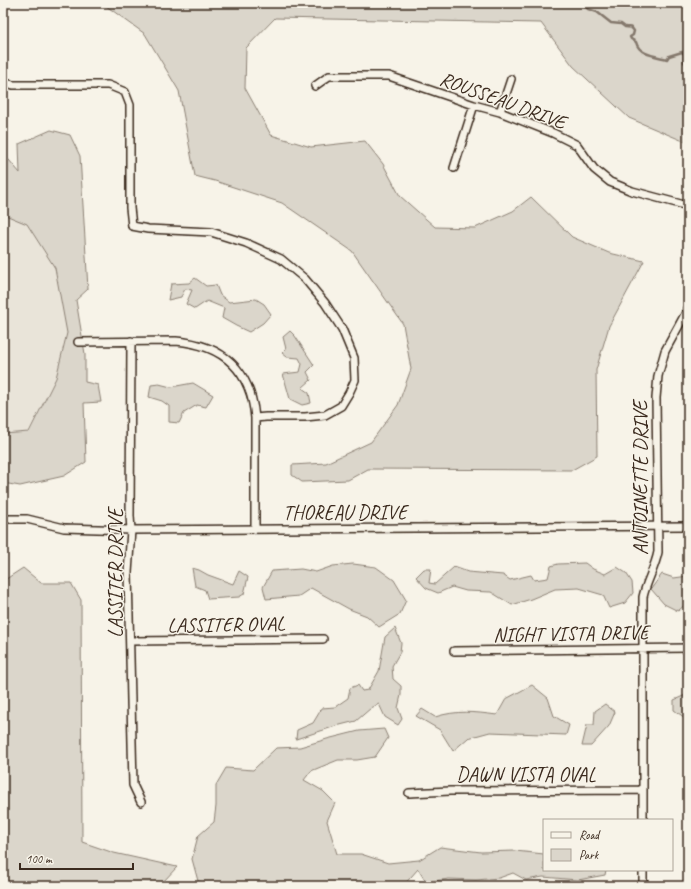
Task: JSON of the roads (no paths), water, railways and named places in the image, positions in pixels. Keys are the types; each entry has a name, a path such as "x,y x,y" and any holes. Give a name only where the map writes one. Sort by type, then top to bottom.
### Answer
{"street":[{"name":"ROUSSEAU DRIVE","path":"315,86 329,76 390,76 474,105 500,112 553,133 577,145 594,169 610,182 632,191 688,206"},
{"path":"500,112 511,79"},
{"path":"3,82 13,85 108,85 125,92 130,105 130,208 132,226 148,229 211,232 246,242 281,259 305,279 325,303 342,329 354,358 354,380 350,393 341,406 325,415 256,418"},
{"path":"454,168 474,105"},
{"name":"ANTOINETTE DRIVE","path":"644,819 643,598 644,589 656,562 658,552 659,527 656,398 658,376 665,351 688,308"},
{"name":"LASSITER DRIVE","path":"131,341 130,516 132,530 128,573 133,785 141,802"},
{"path":"78,342 191,342 202,345 232,362 246,382 254,405 256,418 256,529"},
{"name":"THOREAU DRIVE","path":"3,519 27,519 64,528 132,530 688,526"},
{"name":"LASSITER OVAL","path":"130,641 323,639"},
{"name":"NIGHT VISTA DRIVE","path":"454,651 688,648"},
{"name":"DAWN VISTA OVAL","path":"409,792 644,790"},
{"path":"644,871 644,886"}],"waterway":[{"path":"582,3 588,9 597,12 611,23 621,24 632,29 634,31 633,35 630,37 631,39 636,42 644,52 653,56 667,59 669,56 682,52 684,54 684,62 688,66"}]}
